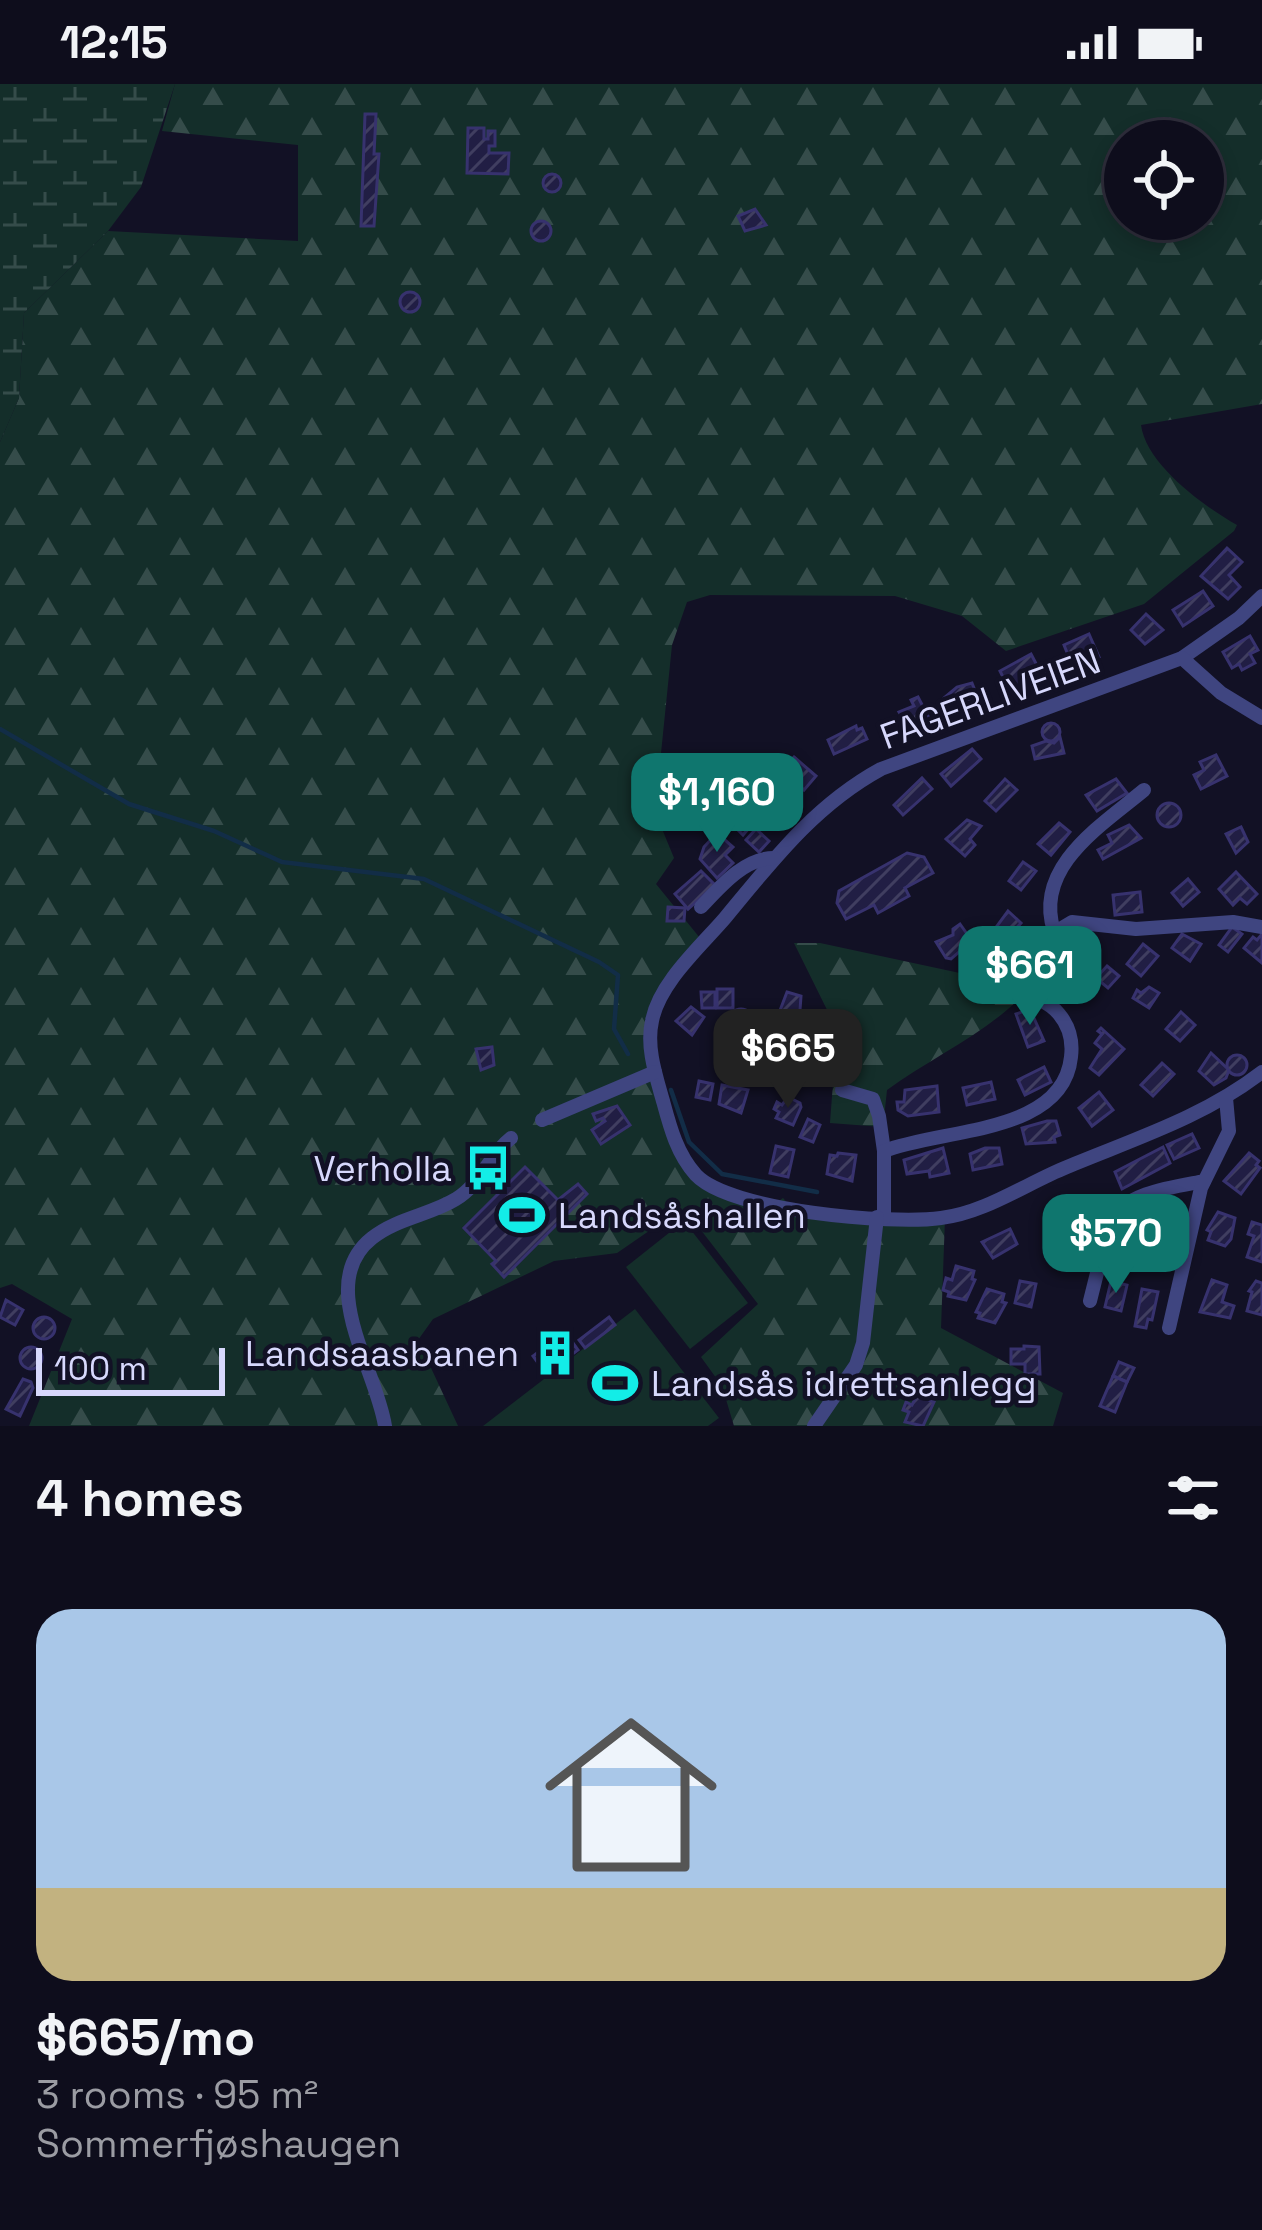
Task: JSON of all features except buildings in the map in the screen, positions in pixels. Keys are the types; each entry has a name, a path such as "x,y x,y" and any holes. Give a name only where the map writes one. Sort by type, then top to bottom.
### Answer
{"street":[{"name":"FAGERLIVEIEN","path":"1262,596 1182,658 881,769 830,803 774,858 665,992 652,1018 655,1072 683,1159 698,1178 717,1191 771,1206 880,1217 922,1220 964,1213 1226,1098 1262,1072"},
{"path":"1182,658 1221,693 1262,718"},
{"path":"1054,931 1048,905 1065,862 1144,790"},
{"name":"FAGERLIVEIEN","path":"700,907 741,869 774,858"},
{"path":"884,1151 1026,1116 1048,1103 1068,1078 1071,1036 1059,1013 1039,998 984,979 1054,931 1084,922 1136,929 1233,922 1262,927"},
{"path":"542,1120 655,1072"},
{"path":"814,1426 856,1365 880,1217 884,1151 880,1116 873,1099 842,1090"},
{"path":"1169,1328 1204,1181 1229,1131 1226,1098"},
{"path":"385,1426 345,1292 352,1261 388,1228 458,1198 511,1138"},
{"path":"1090,1301 1116,1211 1139,1198 1204,1181"}],"green space":[{"path":"0,84 175,84 141,187 108,231 24,313 19,398 0,442"},
{"path":"175,84 1262,84 1262,404 1141,425 1145,440 1165,469 1237,525 1234,531 1144,604 1006,651 962,616 895,596 710,595 687,602 672,645 655,812 674,858 656,884 704,943 649,1020 671,1129 701,1180 776,1203 783,1198 790,1206 945,1218 941,1328 1063,1393 1053,1426 734,1426 722,1386 701,1357 758,1304 694,1221 675,1213 617,1253 554,1261 433,1319 418,1340 458,1426 29,1426 72,1319 12,1284 0,1288 0,442 19,398 24,313 108,231 298,241 298,145 162,131"},
{"path":"794,943 820,943 983,978 1023,995 975,1034 887,1090 883,1127 830,1123 837,1030"},
{"path":"684,1221 748,1303 690,1349 626,1267"},
{"name":"Landsås idrettsanlegg","path":"635,1309 719,1418 708,1426 483,1426"}],"waterway":[{"path":"0,729 129,804 214,831 282,862 424,879 599,962 618,975 614,1029 628,1054"},
{"path":"671,1090 689,1142 722,1174 817,1192"}],"place":[{"name":"Verholla","path":"488,1168"},
{"name":"Landsåshallen","path":"522,1215"},
{"name":"Landsaasbanen","path":"555,1353"},
{"name":"Landsås idrettsanlegg","path":"615,1383"}]}
